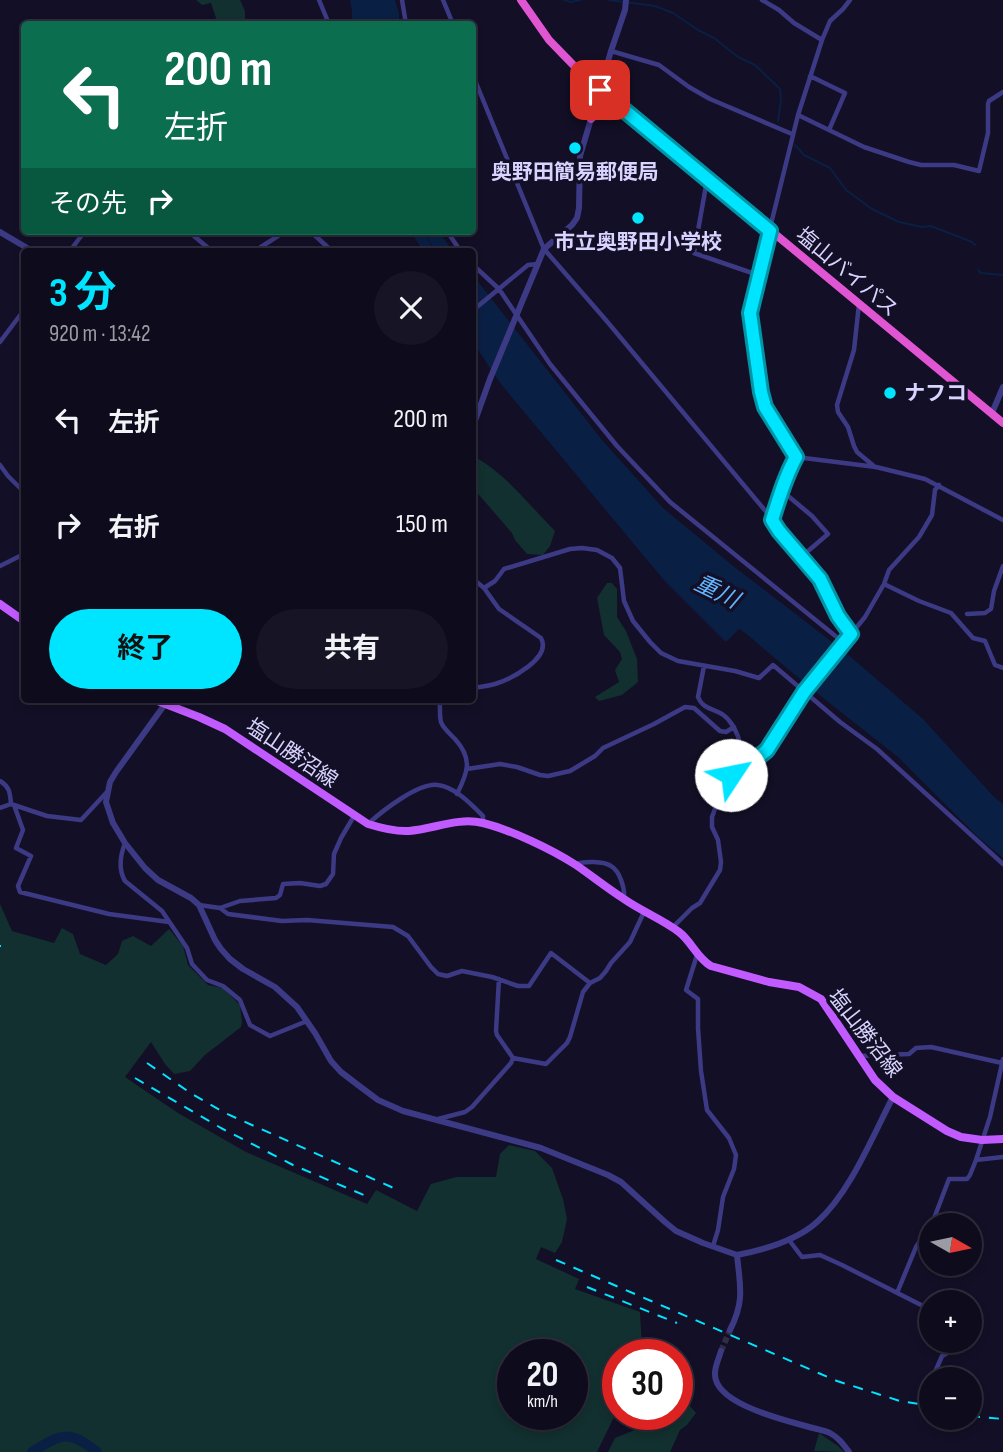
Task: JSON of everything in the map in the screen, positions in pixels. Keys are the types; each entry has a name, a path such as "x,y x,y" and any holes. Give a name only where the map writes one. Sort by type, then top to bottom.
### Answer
{"highway":[{"name":"塩山バイパス","path":"521,0 549,40 600,90 1003,423"},
{"path":"582,74 592,76 606,67"},
{"path":"591,119 599,111 619,106"}],"main road":[{"path":"0,604 21,619"},
{"name":"塩山勝沼線","path":"168,703 225,730 368,824 411,831 457,822 483,823 555,853 624,900 673,927 685,937 704,962 711,966 769,982 799,987 821,999 875,1080 893,1097 961,1137 1003,1139"}],"street":[{"path":"319,0 329,21"},
{"path":"402,0 406,21"},
{"path":"443,0 452,21"},
{"path":"762,0 822,40"},
{"path":"796,457 765,407 750,313 792,134 810,76 830,21 850,0"},
{"path":"476,414 544,249 577,218 580,156 626,4"},
{"path":"611,51 659,65 710,99 792,134"},
{"path":"810,76 845,93 829,130"},
{"path":"476,83 544,249 820,579 838,616 851,634"},
{"path":"798,115 864,147 909,162 921,165 954,165 979,171 988,133 988,104 1003,92"},
{"path":"707,179 694,253 758,275"},
{"path":"0,232 27,248"},
{"path":"193,235 208,248"},
{"path":"258,248 280,235"},
{"path":"314,235 329,248"},
{"path":"476,308 528,265 538,264"},
{"path":"476,268 498,290 550,364 617,446 670,502 844,643"},
{"path":"859,304 854,350 837,405 838,412 848,427 853,446 876,467"},
{"path":"0,342 21,314"},
{"path":"992,413 1003,387"},
{"path":"772,520 781,490 796,457"},
{"path":"796,457 876,467 925,479 1003,520"},
{"path":"0,465 21,489"},
{"path":"673,927 700,903 720,870 718,839 712,827 712,817 731,775 744,761 767,750 804,692 865,617 889,570 914,545 932,516 935,490 939,485"},
{"path":"781,490 812,516 828,534 801,557"},
{"path":"484,588 495,581 504,569 570,549 597,550 612,558 620,568 624,601 633,621 661,653 678,661 759,678 772,665 840,723 877,749 1003,864"},
{"path":"0,566 21,556"},
{"path":"967,614 985,613 991,609 1003,566"},
{"path":"476,581 499,609 544,642 542,653 521,671 494,685 476,687"},
{"path":"884,584 951,613 973,638 985,641 995,665 1003,668"},
{"path":"704,666 698,697 703,706 724,715 734,727 739,739"},
{"path":"165,703 110,782 106,802 108,813 125,843 145,868 158,880 200,905 221,949 243,969 275,987 297,1007 331,1061 377,1100 403,1111 541,1149 608,1175 621,1182 676,1231 737,1255 761,1251 815,1224 835,1203 893,1097"},
{"path":"440,703 442,724 466,755 465,778 457,794"},
{"path":"467,769 500,764 548,776 570,771 603,748 685,707 694,708 720,731 726,732 734,727"},
{"path":"0,781 9,789 23,830 16,848 31,856 18,886 20,892 109,914 169,922"},
{"name":"塩山勝沼線","path":"368,824 386,808 426,785 436,784 457,794 483,816 483,823"},
{"path":"0,808 13,805 47,816 81,820 107,792"},
{"path":"200,905 220,908 240,901 276,898 280,895 283,884 326,884 335,868 334,854 354,816"},
{"path":"125,843 121,854 124,881 162,911 187,948 192,964 206,980 223,986 240,1000 250,1025 270,1035 307,1021"},
{"path":"575,865 583,862 613,867 625,891 624,900"},
{"path":"220,908 228,914 282,921 307,920 393,927 408,936 438,974 463,971 518,986 529,986 551,953 590,983"},
{"path":"499,979 496,1031 513,1058 546,1064 567,1043 583,992 590,983 600,978 630,942 644,912"},
{"path":"698,955 686,990 698,999 703,1089 710,1115 729,1138 736,1155 734,1169 723,1197 713,1247"},
{"path":"859,1056 909,1054 916,1048 931,1047 1002,1061 990,1117 970,1175 967,1179 949,1179 933,1221 916,1247 897,1293"},
{"path":"436,1120 465,1112 472,1107 512,1063 513,1058"},
{"path":"976,1160 1003,1157"},
{"path":"789,1239 802,1257 820,1255 919,1304"},
{"path":"730,1330 741,1303 737,1255"},
{"path":"721,1351 714,1374 718,1385 729,1398 754,1409 826,1431 839,1438 849,1452"},
{"path":"938,1367 943,1356 948,1353"}],"green space":[{"path":"196,0 240,0 245,11 245,21 217,21 211,3 202,5"},
{"path":"476,458 508,481 555,531 550,546 543,555 527,554 476,491"},
{"path":"607,583 612,583 617,589 617,617 626,631 637,659 638,682 622,695 599,701 595,697 619,682 615,670 622,659 620,652 604,635 597,598"},
{"path":"0,904 12,931 54,943 62,928 73,934 80,954 106,965 118,954 122,941 133,936 151,946 169,929 183,946 188,965 208,985 223,988 240,1005 241,1027 205,1055 190,1071 174,1074 151,1042 125,1077 178,1113 246,1152 367,1204 376,1190 417,1211 431,1184 456,1177 496,1177 500,1154 509,1145 535,1151 552,1168 567,1219 562,1242 555,1253 541,1247 536,1259 579,1279 575,1289 640,1312 642,1339 602,1339 602,1430 608,1430 597,1452 0,1452"},
{"path":"635,1430 680,1430 670,1452 608,1452 615,1438"},
{"path":"819,1433 838,1446 844,1452 814,1451"}],"water":[{"path":"350,0 395,0 399,21 352,21"},
{"path":"425,235 441,235 451,248 434,248"},
{"path":"476,279 602,440 663,508 845,652 923,719 1003,804 1003,858 979,838 898,757 744,632 739,629 726,642 663,579 501,384 478,350"}],"waterway":[{"path":"564,0 581,0"},
{"path":"609,0 655,6 673,13 714,38 738,57 755,65 780,89 778,121"},
{"path":"795,145 804,155 830,168 846,190 872,209 899,222 922,227 931,226 975,245"},
{"name":"重川","path":"419,235 427,248"},
{"path":"978,270 981,273 1003,275"},
{"path":"32,1452 51,1441 65,1437 79,1440 97,1452"}],"tunnel":[{"path":"721,1351 730,1330"}],"railway":[{"path":"147,1063 225,1113 398,1190"},
{"path":"135,1078 221,1128 293,1165 366,1196"},
{"path":"556,1260 837,1381 900,1401 919,1404"},
{"path":"587,1287 677,1323"},
{"path":"982,1417 1003,1419"}],"place":[{"name":"奥野田簡易郵便局","path":"575,148"},
{"name":"市立奥野田小学校","path":"638,218"},
{"name":"ナフコ","path":"890,393"}],"route":[{"path":"600,90 770,231 750,313 765,407 796,457 781,490 772,520 820,579 838,616 851,634 804,692 767,750 744,761 731,775"}]}
